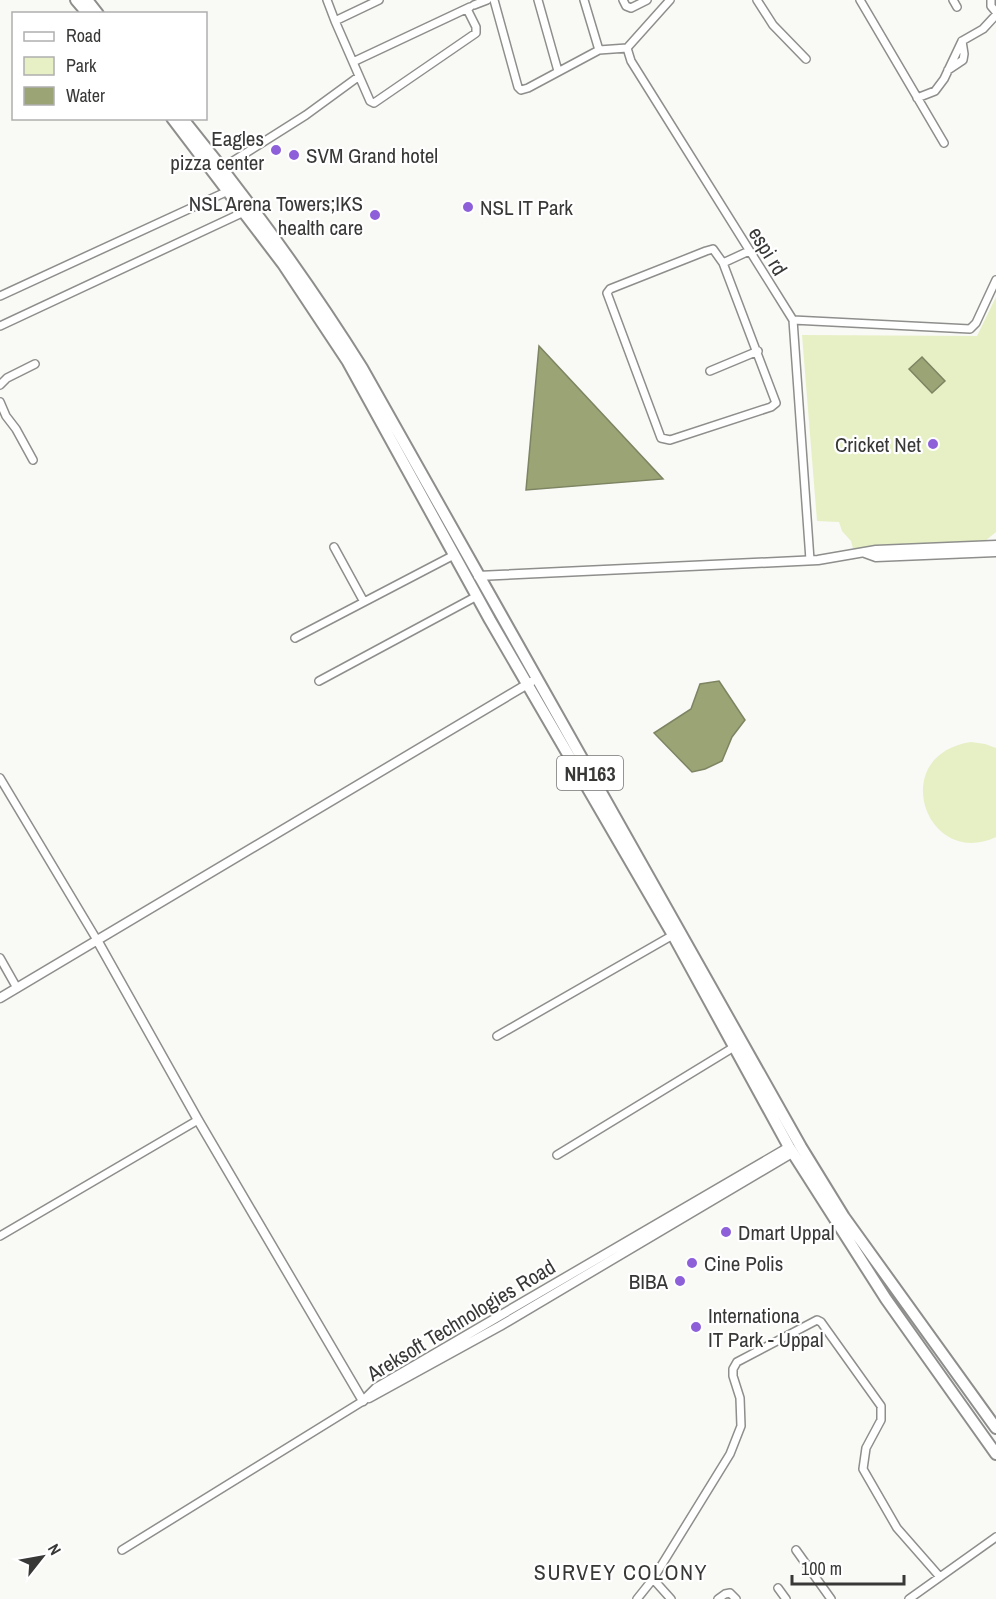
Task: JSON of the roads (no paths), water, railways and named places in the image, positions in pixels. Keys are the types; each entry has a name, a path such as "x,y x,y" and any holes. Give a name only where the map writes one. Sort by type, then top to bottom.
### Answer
{"highway":[{"path":"76,0 86,12"},
{"path":"87,0 96,12"},
{"name":"NH163","path":"174,120 244,212 324,307 362,368 473,578 798,1142 844,1217 996,1428"},
{"name":"NH163","path":"184,120 222,168 291,268 348,362 454,555 473,578 477,596 532,681 674,935 790,1150 886,1299 996,1454"}],"street":[{"path":"327,0 358,77 370,101 376,102 476,33 471,7"},
{"path":"335,21 379,0"},
{"path":"353,62 487,0"},
{"path":"503,0 495,1 518,87 524,90 599,50 627,48 670,0"},
{"path":"538,0 558,72"},
{"path":"584,0 599,50"},
{"path":"623,0 626,6 631,8 647,0"},
{"path":"757,0 772,25 806,59"},
{"path":"860,0 944,143"},
{"path":"917,98 935,91 944,80 962,41 983,29 996,14 991,6 991,0"},
{"name":"espi rd","path":"627,48 631,61 793,320 810,560"},
{"path":"222,168 306,115 358,77"},
{"path":"0,296 228,191"},
{"path":"0,326 244,212"},
{"path":"713,249 723,263 776,403 771,407 679,438 670,440 662,438 607,293 610,289 713,249"},
{"path":"723,263 749,251"},
{"path":"793,320 970,329 976,323 996,280"},
{"path":"710,371 758,351"},
{"path":"0,384 34,364"},
{"path":"0,402 33,460"},
{"path":"473,578 810,560 876,550 996,545"},
{"path":"334,547 364,602"},
{"path":"865,553 876,557 996,552"},
{"path":"296,638 454,555"},
{"path":"319,681 477,596"},
{"path":"0,998 532,681"},
{"path":"0,778 97,940 198,1120 363,1401 122,1550"},
{"path":"497,1036 674,935"},
{"path":"0,958 17,988"},
{"path":"557,1155 734,1047"},
{"path":"0,1236 198,1120"},
{"name":"Areksoft Technologies Road","path":"363,1401 376,1388 587,1270 790,1150"},
{"path":"637,1599 653,1579 730,1454 741,1426 740,1398 733,1376 733,1369 737,1362 816,1320 821,1322 881,1406 881,1420 866,1448 863,1469 897,1528 940,1577"},
{"path":"909,1599 996,1537"},
{"path":"795,1550 831,1599"},
{"path":"653,1579 671,1599"},
{"path":"778,1588 786,1599"},
{"path":"718,1599 730,1593 736,1599"}],"water":[{"path":"539,346 663,479 526,490"},
{"path":"922,357 945,381 932,393 909,369"},
{"path":"719,681 745,720 732,737 722,761 692,772 654,733 691,709 700,684"}],"place":[{"name":"Eagles pizza center","path":"276,150"},
{"name":"SVM Grand hotel","path":"294,155"},
{"name":"NSL IT Park","path":"468,207"},
{"name":"NSL Arena Towers;IKS health care","path":"375,215"},
{"name":"Cricket Net","path":"933,444"},
{"name":"Dmart Uppal","path":"726,1232"},
{"name":"Cine Polis","path":"692,1263"},
{"name":"BIBA","path":"680,1281"},
{"name":"Internationa IT Park - Uppal","path":"696,1327"}],"district":[{"name":"SURVEY COLONY","path":"621,1572"}]}
